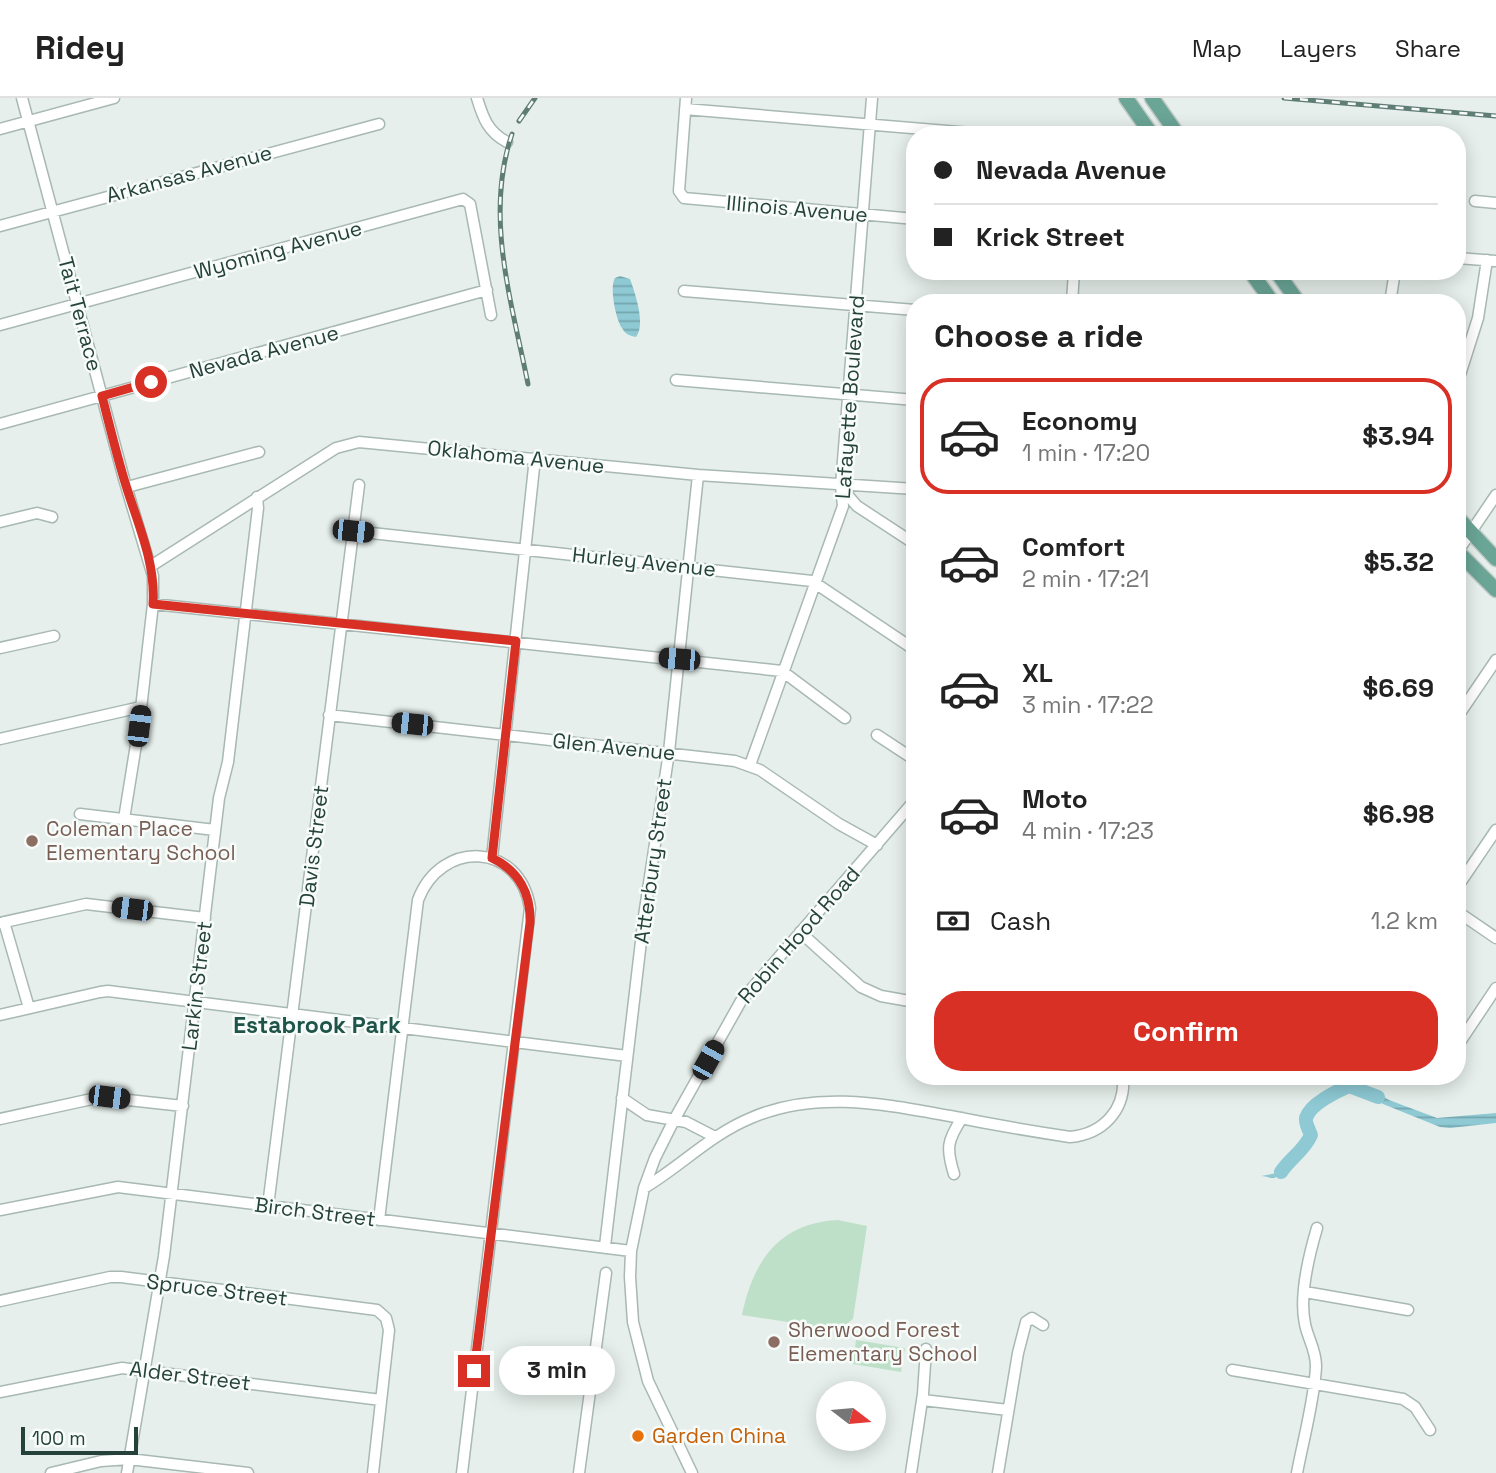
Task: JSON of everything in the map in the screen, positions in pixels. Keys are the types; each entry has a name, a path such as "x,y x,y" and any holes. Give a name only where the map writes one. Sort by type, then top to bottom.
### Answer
{"main road":[{"path":"1126,98 1146,126"},
{"path":"1152,98 1172,126"},
{"path":"1466,528 1496,559"},
{"path":"1466,559 1496,590"}],"street":[{"name":"Tait Terrace","path":"22,98 127,487 151,566 153,604 124,819"},
{"path":"0,129 114,98"},
{"path":"477,98 486,125 507,142"},
{"name":"Lafayette Boulevard","path":"750,765 841,516 844,498 841,486 872,98"},
{"path":"685,104 906,127"},
{"name":"Illinois Avenue","path":"685,104 680,169 681,195 688,199 906,218"},
{"name":"Arkansas Avenue","path":"0,226 379,124"},
{"name":"Wyoming Avenue","path":"0,325 463,199 470,204 487,289"},
{"path":"1475,201 1496,203"},
{"path":"1466,258 1491,260 1466,356"},
{"path":"487,289 491,315"},
{"name":"Nevada Avenue","path":"0,424 487,289"},
{"path":"684,291 906,309"},
{"path":"676,380 906,399"},
{"name":"Oklahoma Avenue","path":"151,566 336,448 359,442 698,475 906,489"},
{"path":"127,487 258,452"},
{"path":"492,858 535,458"},
{"name":"Atterbury Street","path":"605,1246 650,870 669,752 698,475"},
{"name":"Davis Street","path":"268,1206 359,485"},
{"path":"841,486 850,501 906,538"},
{"path":"1466,539 1496,495"},
{"name":"Larkin Street","path":"127,1473 160,1282 172,1194 219,798 228,762 258,508 257,497"},
{"path":"0,522 37,513 52,517"},
{"name":"Hurley Avenue","path":"353,531 803,580 816,583 906,644"},
{"path":"153,604 516,641 784,672 845,718"},
{"path":"0,648 54,636"},
{"path":"1466,704 1496,660"},
{"path":"0,739 141,707"},
{"name":"Glen Avenue","path":"329,715 735,761 750,765 839,824 877,845"},
{"path":"877,736 906,754"},
{"name":"Robin Hood Road","path":"692,1473 658,1404 641,1361 630,1299 631,1251 644,1188 674,1120 741,1001 906,811"},
{"path":"80,814 215,830"},
{"path":"1466,874 1496,830"},
{"path":"379,1220 415,925 422,890 435,872 454,860 478,856 492,858 503,864 522,883 530,908 462,1473"},
{"path":"29,1008 2,922 86,904 205,918"},
{"path":"1466,917 1496,938"},
{"path":"800,932 861,987 881,996 906,1000"},
{"path":"1466,1033 1496,988"},
{"path":"0,1015 100,992 627,1056"},
{"path":"644,1188 715,1137 753,1117 785,1108 830,1101 873,1102 1070,1137 1099,1129 1113,1115 1122,1095 1123,1085"},
{"path":"0,1119 101,1097 183,1106"},
{"path":"622,1098 647,1115 696,1126 715,1137"},
{"path":"954,1174 948,1143 962,1118"},
{"name":"Birch Street","path":"0,1210 107,1188 631,1251"},
{"path":"1297,1473 1313,1384 1315,1354 1305,1323 1305,1293 1317,1228"},
{"path":"579,1473 606,1272"},
{"name":"Spruce Street","path":"0,1301 110,1277 377,1310 389,1324 373,1473"},
{"path":"1305,1293 1408,1310"},
{"path":"998,1473 1025,1324 1032,1318 1043,1325"},
{"path":"911,1473 923,1400 926,1349"},
{"name":"Alder Street","path":"0,1392 112,1368 381,1400"},
{"path":"1232,1370 1403,1399 1415,1407 1430,1430"},
{"path":"923,1400 1008,1410"},
{"path":"51,1473 101,1461 129,1459 248,1473"}],"green space":[{"path":"838,1220 867,1226 853,1319 839,1330 742,1315 753,1278 772,1248 800,1229"},
{"path":"856,1340 905,1348 901,1372 853,1364"}],"water":[{"path":"620,276 630,279 637,300 640,324 636,337 623,330 616,311 613,282"},
{"path":"1337,1085 1365,1085 1389,1100 1437,1118 1496,1113 1496,1123 1440,1127 1383,1104 1358,1088 1340,1087 1305,1119 1304,1127 1311,1139 1295,1162 1278,1176 1261,1176 1277,1173 1306,1143 1301,1122 1317,1101"}],"waterway":[{"path":"1281,1172 1308,1141 1311,1135 1306,1118 1318,1103 1349,1086 1378,1097"}],"railway":[{"path":"519,121 535,98"},
{"path":"1284,98 1496,116"},
{"path":"512,134 500,196 501,228 509,291 528,384"}],"place":[{"name":"Coleman Place Elementary School","path":"32,841"},
{"name":"Sherwood Forest Elementary School","path":"774,1342"},
{"name":"Garden China","path":"638,1436"}],"district":[{"name":"Estabrook Park","path":"317,1025"}],"route":[{"path":"151,382 102,396 151,566 153,604 516,641 492,858 503,864 522,883 529,899 530,923 474,1371"}]}
